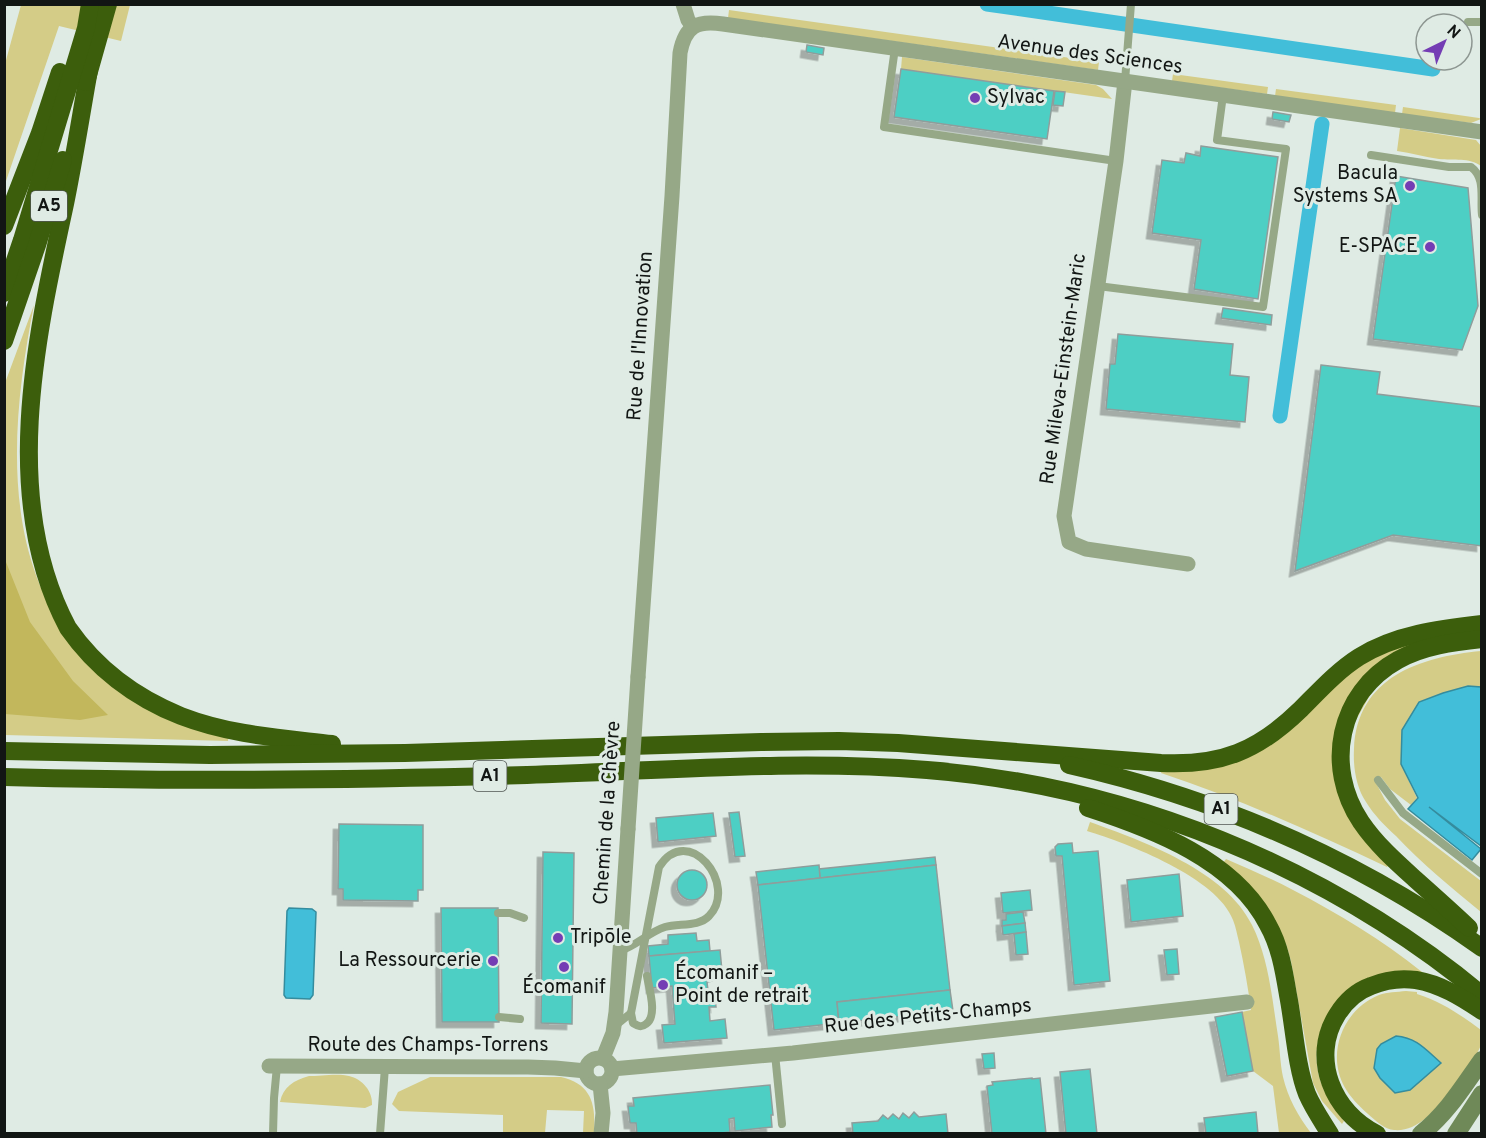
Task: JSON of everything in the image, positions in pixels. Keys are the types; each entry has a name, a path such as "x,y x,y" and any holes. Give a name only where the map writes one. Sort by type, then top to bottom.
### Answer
{"highway":[{"name":"A5","path":"4,341 37,245 89,70 87,28 80,4"},
{"path":"4,293 26,229 87,28 90,4"},
{"name":"A5","path":"4,226 40,133 87,28 108,4"},
{"path":"89,70 65,202 28,364 19,434 22,514 31,552 44,589 74,636 99,664 124,685 166,709 195,721 241,733 405,753"},
{"path":"943,746 1179,764 1208,762 1248,749 1269,737 1339,672 1371,650 1394,640 1422,633 1482,624"},
{"path":"1478,941 1389,856 1360,821 1344,786 1340,766 1340,749 1349,712 1367,684 1383,670 1399,659 1427,648 1482,639"},
{"name":"A1","path":"4,752 210,755 405,753 800,741 898,743 990,751 1065,764 1139,782 1215,807 1279,832 1358,870 1478,941"},
{"name":"A1","path":"4,777 188,780 367,779 796,766 874,767 974,775 1096,799 1168,820 1237,847 1341,898 1400,935 1482,995"},
{"path":"974,775 1102,813 1147,830 1205,859 1236,882 1259,908 1276,943 1286,979 1304,1083 1311,1102 1330,1134"},
{"path":"1377,1134 1366,1128 1342,1104 1332,1088 1326,1070 1327,1036 1342,1008 1366,988 1381,982 1414,980 1459,996 1482,1011"},
{"path":"1311,1102 1341,1134"}],"main road":[{"path":"1421,1134 1440,1118 1482,1060"},
{"path":"1456,1134 1482,1094"}],"street":[{"path":"683,4 693,27"},
{"name":"Avenue des Sciences","path":"693,27 704,22 711,22 1482,132"},
{"name":"Rue de l'Innovation","path":"638,676 680,53 682,43 693,27"},
{"name":"Rue Mileva-Einstein-Maric","path":"1125,81 1116,161 1064,516 1069,542 1086,549 1188,564"},
{"name":"Chemin de la Chèvre","path":"608,1064 614,1027 620,951 638,676"},
{"name":"Rue des Petits-Champs","path":"608,1064 775,1054 1247,1002"},
{"path":"593,1059 608,1064 612,1075 605,1083 595,1084 586,1076 586,1066 593,1059"},
{"name":"Route des Champs-Torrens","path":"273,1066 555,1068 586,1071"},
{"path":"600,1084 603,1113 601,1134"}],"lane":[{"path":"1125,81 1131,4"},
{"path":"895,48 884,127 1116,161"},
{"path":"1098,286 1263,308 1286,149 1217,140 1223,95"},
{"path":"1371,155 1449,167 1471,166 1479,174 1481,180 1482,215"},
{"path":"1378,780 1404,813 1482,874"},
{"path":"620,951 629,948 646,937 661,928 703,921 709,916 718,899 717,881 706,861 687,851 671,854 659,867 646,937 631,1013 633,1023 640,1027 650,1022 653,1012 648,976"},
{"path":"498,913 510,913 524,918"},
{"path":"614,1027 631,1013"},
{"path":"499,1017 520,1019"},
{"path":"775,1054 782,1124"},
{"path":"273,1066 273,1134"},
{"path":"380,1134 385,1067"}],"shaded area":[{"path":"21,5 130,5 121,41 59,26 5,184 5,64"},
{"path":"729,10 1099,62 1098,70 728,18"},
{"path":"902,57 1096,85 1112,99 901,69"},
{"path":"1173,74 1268,87 1267,94 1172,81"},
{"path":"1276,89 1396,105 1395,113 1275,96"},
{"path":"1403,107 1481,119 1471,123 1402,114"},
{"path":"1400,128 1476,140 1481,146 1481,166 1466,160 1439,159 1397,151"},
{"path":"34,305 21,391 17,435 18,479 22,522 32,564 48,603 71,640 95,668 229,735 228,741 5,735 5,383"},
{"path":"4,557 30,622 73,681 108,715 80,720 5,714"},
{"path":"1441,634 1392,656 1334,759 1389,864 1387,867 1276,817 1161,773 1162,769 1225,763 1364,659"},
{"path":"1481,651 1481,687 1457,689 1419,702 1401,764 1417,798 1411,805 1390,789 1381,777 1374,779 1385,800 1400,819 1481,881 1481,912 1427,866 1376,816 1360,790 1356,777 1354,749 1358,724 1367,704 1379,688 1396,675 1415,666 1458,654"},
{"path":"1090,822 1181,860 1223,889 1240,906 1258,938 1266,965 1285,1085 1294,1106 1311,1133 1279,1133 1273,1086 1253,1071 1242,1012 1251,1010 1246,976 1235,925 1224,905 1209,890 1169,864 1125,844 1087,831"},
{"path":"1226,859 1327,908 1376,938 1422,972 1421,975 1406,972 1322,1026 1317,1053 1319,1077 1329,1099 1344,1121 1342,1124 1322,1101 1313,1083 1286,944 1223,863"},
{"path":"1406,991 1417,992 1466,1019 1481,1030 1481,1042 1466,1070 1424,1120 1410,1128 1391,1130 1384,1127 1358,1105 1346,1090 1339,1073 1338,1046 1348,1021 1356,1010 1379,995"},
{"path":"340,1075 354,1078 369,1090 372,1105 365,1108 280,1102 290,1085 309,1076"},
{"path":"430,1077 561,1077 571,1080 586,1090 590,1097 594,1113 594,1133 583,1133 584,1111 547,1110 545,1133 503,1134 503,1115 399,1111 392,1104 398,1092"}],"water":[{"path":"1468,686 1481,687 1481,846 1429,807 1481,849 1472,860 1408,809 1418,798 1401,764 1402,730 1419,702"},
{"path":"289,908 312,909 316,912 313,995 310,999 286,998 284,995 287,911"},
{"path":"1396,1036 1415,1042 1441,1063 1410,1090 1395,1093 1380,1078 1374,1068 1377,1049 1381,1044"}],"building":[{"path":"807,45 824,48 823,55 806,52"},
{"name":"Sylvac","path":"901,69 1054,91 1047,139 894,117"},
{"path":"1055,91 1065,92 1063,106 1053,105"},
{"path":"1273,112 1291,115 1289,122 1272,119"},
{"path":"1201,146 1278,157 1258,299 1194,289 1201,240 1152,233 1162,160 1184,163 1186,153 1200,156"},
{"name":"E-SPACE","path":"1396,176 1468,188 1478,306 1462,350 1373,339"},
{"path":"1223,308 1272,315 1271,325 1221,318"},
{"path":"1118,334 1233,344 1230,375 1249,377 1245,422 1106,409 1110,364 1115,364"},
{"path":"1321,365 1380,372 1377,394 1482,407 1482,546 1393,535 1295,571"},
{"path":"739,812 745,856 735,857 729,813"},
{"path":"713,813 716,836 658,842 656,818"},
{"path":"339,824 423,825 423,890 418,890 418,901 343,900 343,889 338,889"},
{"path":"1072,843 1073,853 1098,851 1110,981 1074,985 1062,856 1056,856 1055,847 1058,844"},
{"name":"Tripōle","path":"543,852 574,853 572,1024 541,1023"},
{"path":"935,857 936,865 820,878 819,869"},
{"path":"819,865 820,878 758,885 756,872"},
{"path":"936,865 950,990 837,1002 839,1023 774,1030 758,885"},
{"path":"692,870 703,874 707,885 703,896 692,900 681,896 677,885 681,874"},
{"path":"1179,874 1183,916 1131,922 1127,880"},
{"path":"1030,890 1032,910 1003,913 1001,893"},
{"path":"441,908 498,908 499,1022 442,1022"},
{"path":"1023,912 1025,923 1002,926 1002,920 1006,920 1006,914"},
{"path":"1025,923 1026,932 1003,935 1002,926"},
{"path":"1026,932 1028,954 1016,955 1014,934"},
{"path":"696,933 697,941 709,940 710,951 649,956 648,946 668,944 668,935"},
{"path":"1177,949 1179,974 1167,975 1164,950"},
{"path":"720,950 722,971 713,971 712,981 707,982 709,999 715,998 716,1007 709,1007 710,1021 725,1019 727,1038 664,1043 662,1025 675,1024 672,986 652,988 649,956"},
{"path":"950,990 953,1011 839,1023 837,1002"},
{"path":"1242,1012 1253,1071 1227,1076 1215,1017"},
{"path":"994,1053 995,1068 984,1069 982,1054"},
{"path":"1090,1069 1097,1134 1066,1134 1060,1072"},
{"path":"1040,1078 1046,1134 992,1134 987,1086 993,1085 992,1082"},
{"path":"770,1085 772,1127 735,1131 734,1118 729,1119 730,1132 637,1134 636,1123 630,1123 628,1106 634,1106 633,1098"},
{"path":"914,1112 919,1117 946,1114 948,1134 853,1134 852,1123 878,1121 883,1115 888,1119 893,1114 899,1119 903,1113 909,1118"},
{"path":"1256,1112 1258,1134 1206,1134 1204,1118"}],"waterway":[{"path":"987,4 1414,66"},
{"path":"1280,416 1322,124"}],"place":[{"name":"Sylvac","path":"975,98"},
{"name":"Bacula Systems SA","path":"1410,186"},
{"name":"E-SPACE","path":"1430,247"},
{"name":"Tripōle","path":"558,938"},
{"name":"La Ressourcerie","path":"493,961"},
{"name":"Écomanif","path":"564,967"},
{"name":"Écomanif – Point de retrait","path":"663,985"}]}
